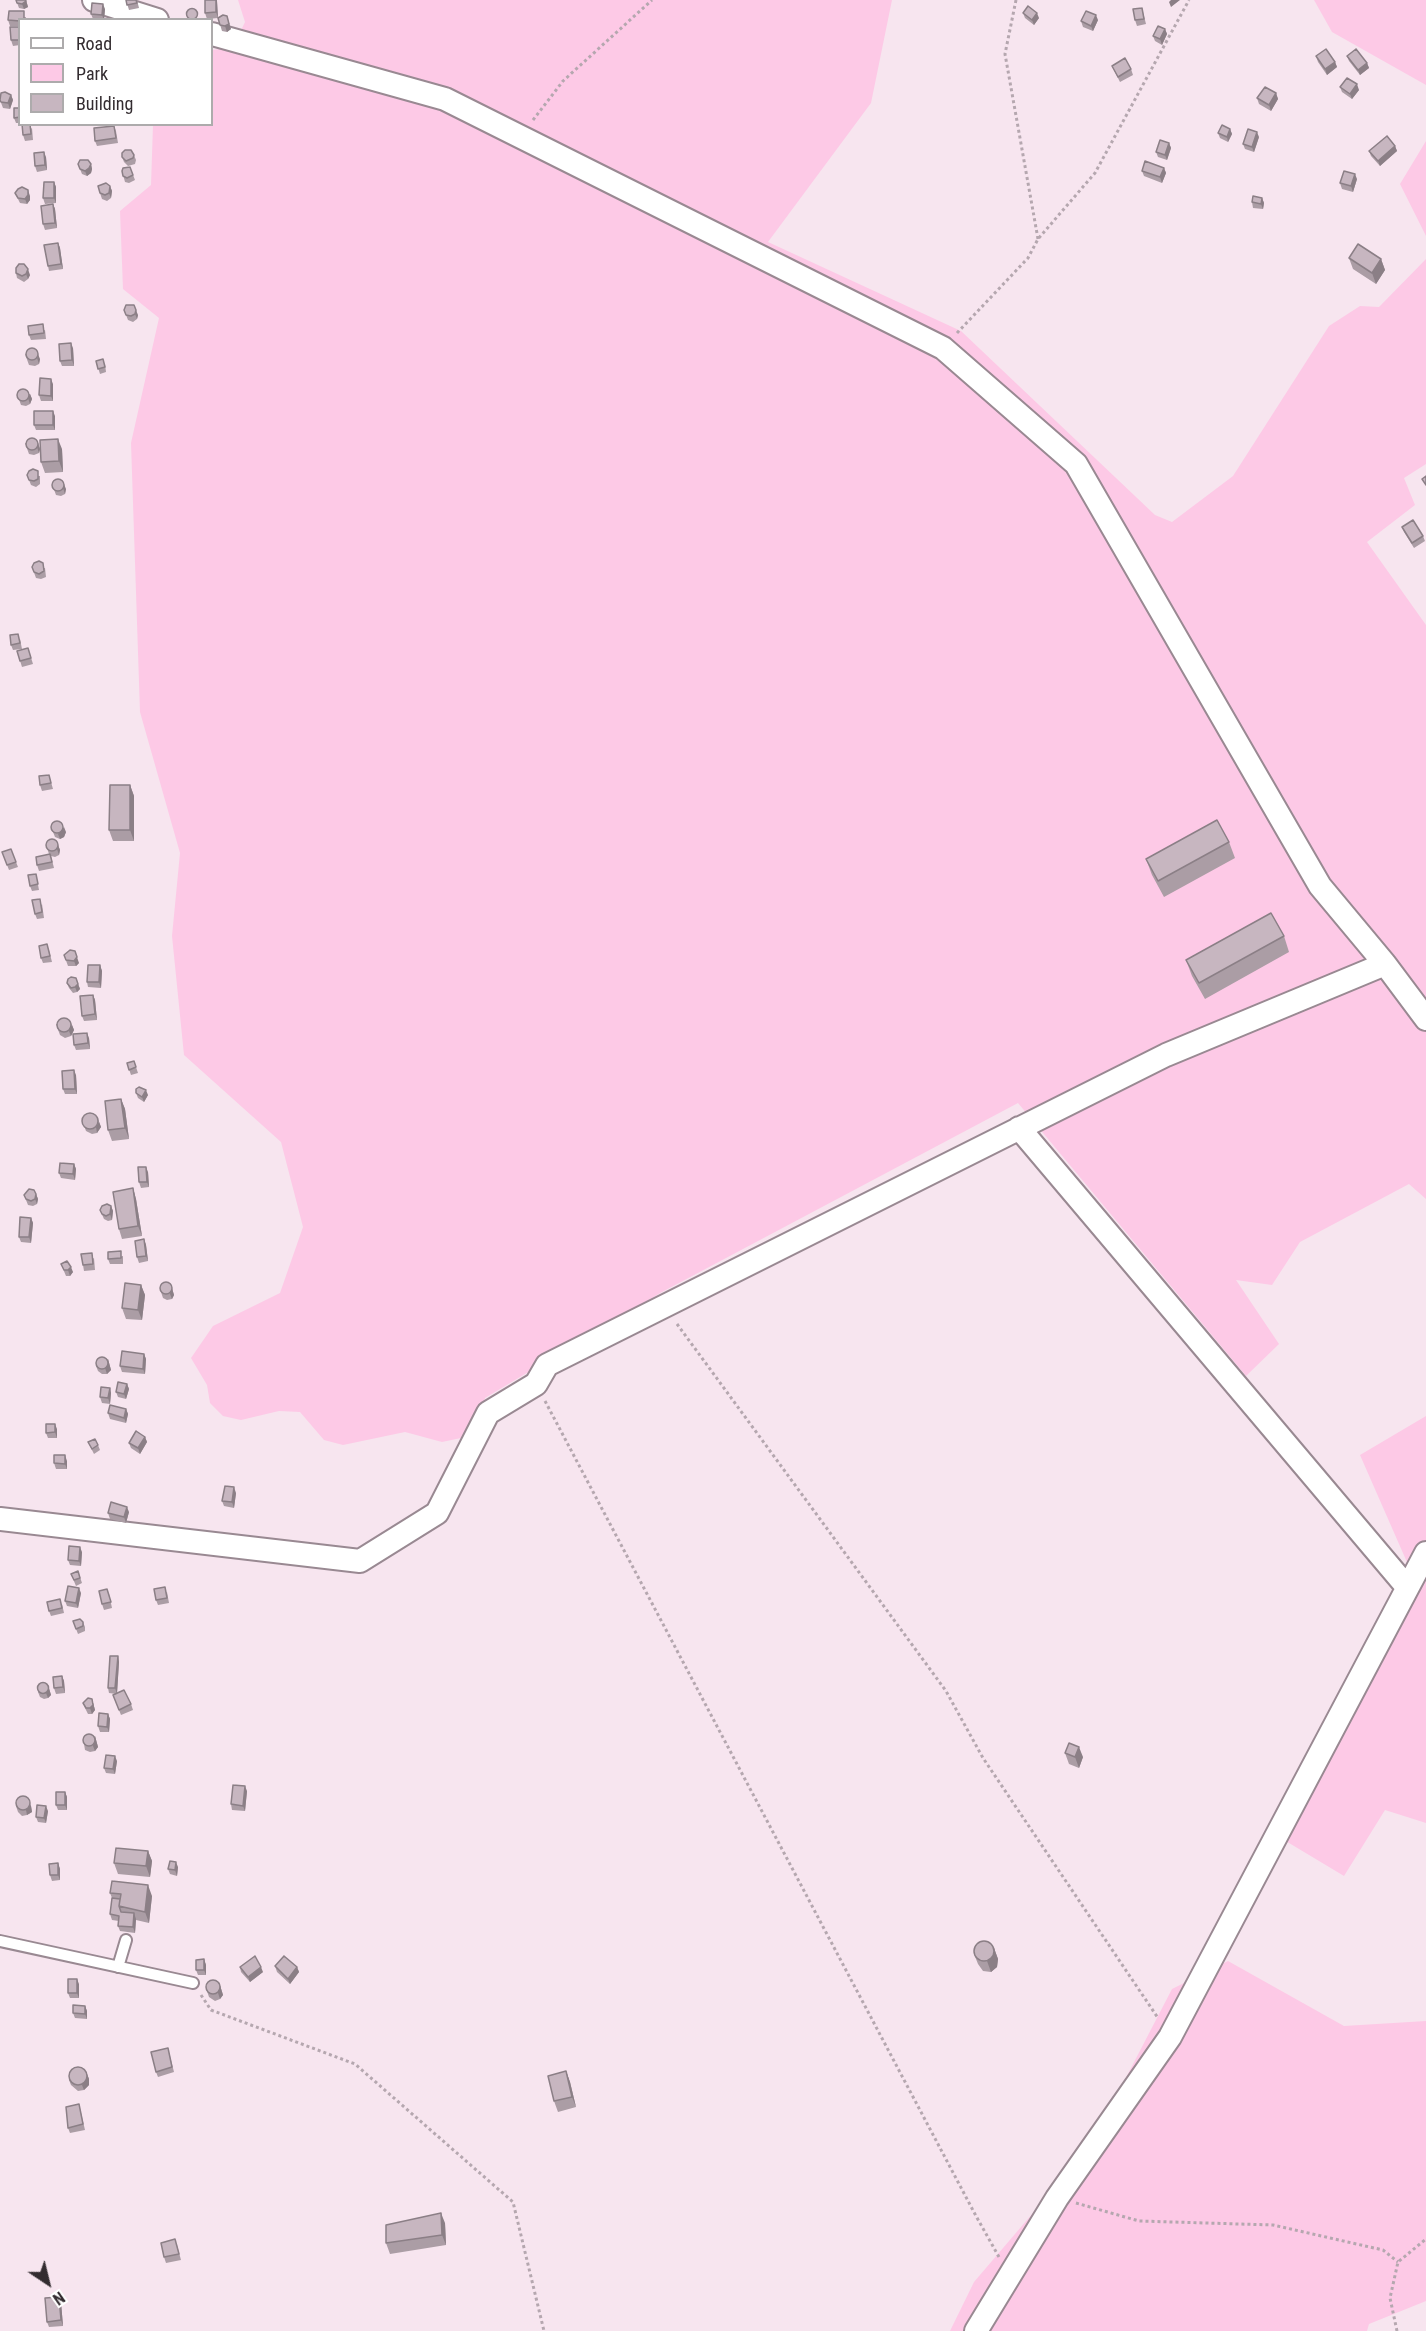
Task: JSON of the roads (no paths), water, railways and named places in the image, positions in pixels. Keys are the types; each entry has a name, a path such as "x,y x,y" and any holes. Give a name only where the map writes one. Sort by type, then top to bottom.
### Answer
{"street":[{"path":"94,0 151,18"},
{"path":"213,34 445,99 943,348 1076,464 1320,886 1426,1019"},
{"path":"0,1519 360,1561 437,1513 488,1413 536,1383 547,1365 665,1308 1166,1054 1384,964"},
{"path":"1019,1128 1407,1587"},
{"path":"976,2331 1057,2198 1170,2037 1426,1553"}],"lane":[{"path":"118,1966 126,1940"},
{"path":"0,1941 194,1983"}]}
